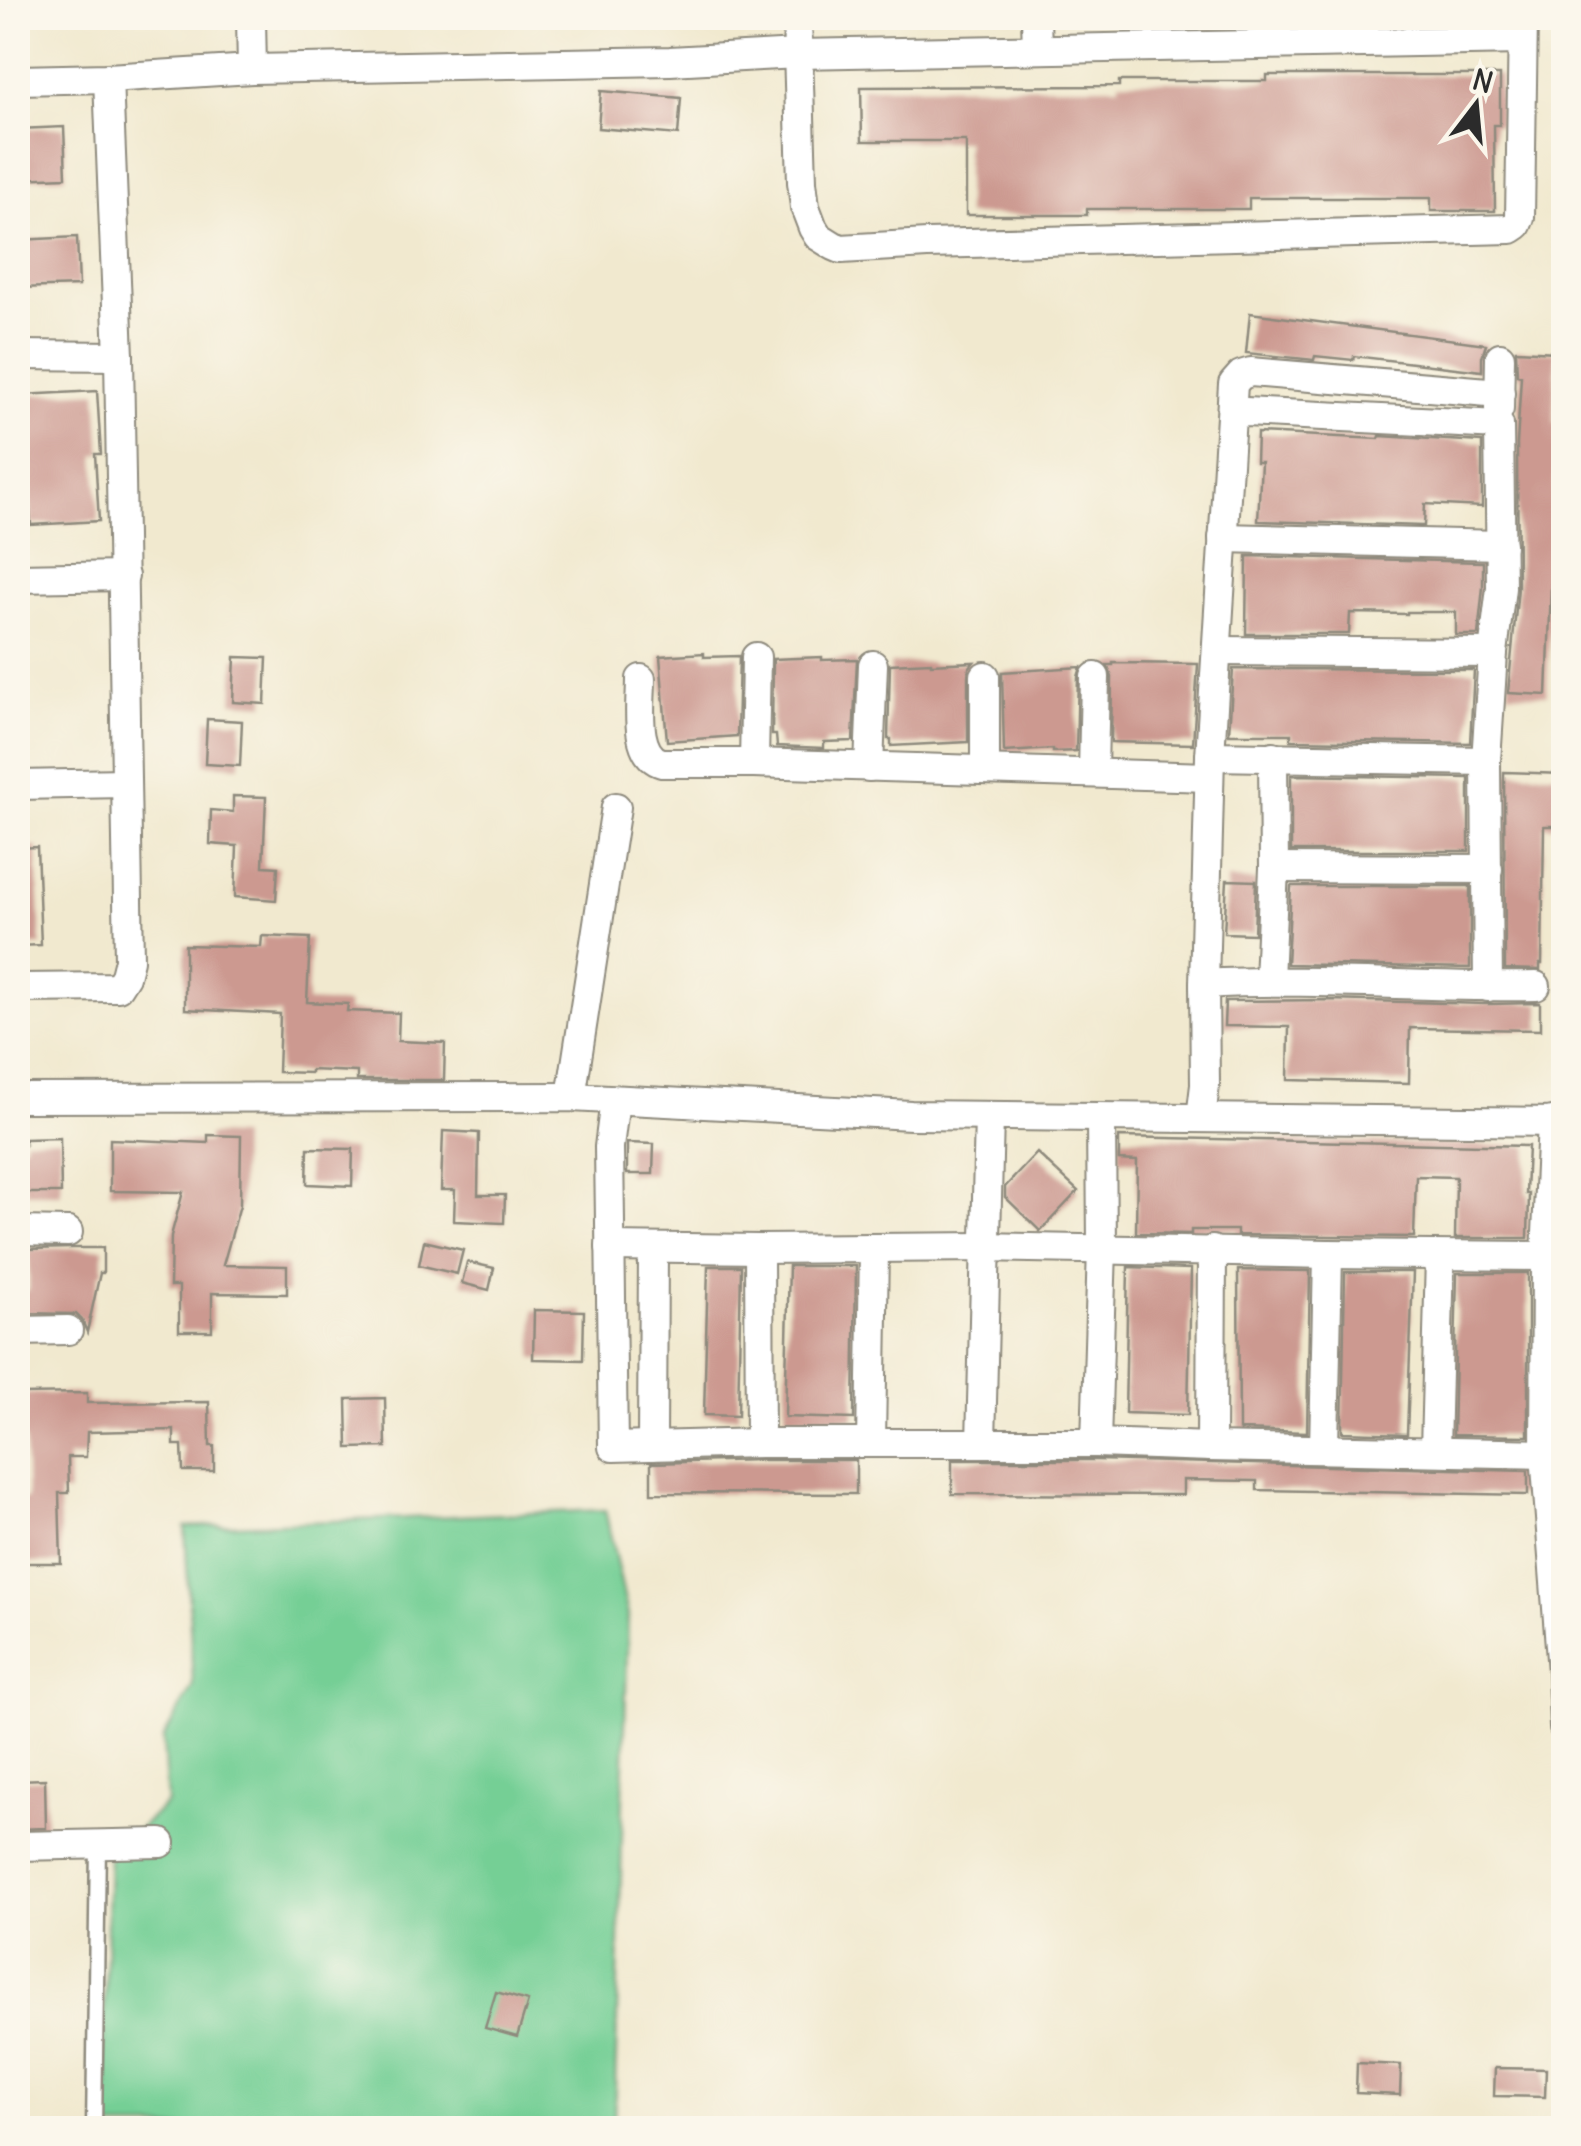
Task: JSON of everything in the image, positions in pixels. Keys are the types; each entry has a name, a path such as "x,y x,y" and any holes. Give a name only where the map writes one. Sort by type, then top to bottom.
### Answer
{"street":[{"path":"252,18 252,69"},
{"path":"18,80 252,69 670,61 798,54 1037,48 1277,30 1522,29 1520,217 1511,229 841,249 818,236 806,207 802,182 798,54 797,18"},
{"path":"1036,18 1037,48"},
{"path":"18,988 118,986 129,960 119,356 108,78"},
{"path":"18,356 119,356"},
{"path":"1488,987 1486,761 1501,588 1500,357"},
{"path":"1201,1118 1205,1085 1210,766 1233,384 1241,375 1252,372 1500,394"},
{"path":"1233,414 1499,425"},
{"path":"1223,538 1501,545"},
{"path":"18,578 124,576"},
{"path":"1217,651 1493,652"},
{"path":"754,763 756,657"},
{"path":"868,768 872,665"},
{"path":"985,676 985,770"},
{"path":"1093,772 1095,676"},
{"path":"641,679 644,748 654,761 1093,772 1210,766 1273,756 1486,761"},
{"path":"1269,980 1273,756"},
{"path":"18,786 126,782"},
{"path":"571,1097 616,806"},
{"path":"1274,868 1488,869"},
{"path":"1204,984 1269,980 1536,986"},
{"path":"18,1098 571,1097 911,1115 1558,1121 1546,1454 1564,1728"},
{"path":"615,1100 609,1148 613,1448 760,1443 1096,1442 1546,1454"},
{"path":"981,1444 989,1116"},
{"path":"1096,1442 1102,1248 1101,1118"},
{"path":"18,1231 68,1232"},
{"path":"610,1247 1102,1248 1440,1256 1552,1246"},
{"path":"652,1248 652,1446"},
{"path":"871,1443 874,1248"},
{"path":"759,1249 760,1443"},
{"path":"1210,1448 1212,1250"},
{"path":"1324,1448 1328,1254"},
{"path":"1436,1450 1440,1256"},
{"path":"18,1330 68,1330"},
{"path":"18,1846 160,1843"}],"lane":[{"path":"94,2128 98,1845"}],"green space":[{"path":"605,1510 628,1615 614,2128 101,2128 109,1857 167,1803 163,1739 193,1685 185,1527"}],"building":[{"path":"1267,75 1500,75 1500,125 1494,125 1495,211 1431,211 1431,198 1249,198 1249,209 1087,209 1087,215 966,215 966,141 862,141 861,87 1119,86 1119,81 1267,81"},
{"path":"601,91 681,98 678,135 598,128"},
{"path":"64,127 66,177 18,179 18,129"},
{"path":"77,237 79,286 18,288 18,240"},
{"path":"1250,313 1486,344 1482,371 1354,356 1353,360 1315,356 1314,360 1246,353"},
{"path":"1516,350 1556,352 1547,695 1508,693 1518,588 1517,444 1521,376 1517,375"},
{"path":"97,391 101,454 95,454 99,521 31,525 22,395"},
{"path":"1257,433 1482,442 1482,507 1425,504 1424,526 1258,521 1261,462 1256,462"},
{"path":"1247,556 1483,562 1478,635 1456,635 1456,612 1350,613 1349,634 1246,634"},
{"path":"704,653 704,657 739,656 737,736 667,741 660,656"},
{"path":"235,657 267,658 265,704 233,702"},
{"path":"773,659 857,659 853,741 824,742 824,748 777,746 776,735 772,735"},
{"path":"974,662 968,676 968,742 891,746 890,664"},
{"path":"1198,664 1193,744 1111,742 1112,677 1107,665"},
{"path":"1081,667 1076,751 1004,752 1002,672"},
{"path":"1233,669 1474,670 1470,743 1291,740 1291,734 1229,734"},
{"path":"207,719 242,721 240,766 205,764"},
{"path":"1504,772 1564,774 1564,826 1544,826 1540,970 1505,969"},
{"path":"1291,775 1469,778 1469,851 1291,851"},
{"path":"233,796 266,797 263,866 278,867 276,900 235,897 237,846 210,844 211,810 233,812"},
{"path":"37,847 41,945 18,946 18,848"},
{"path":"1227,880 1256,881 1254,934 1224,933"},
{"path":"1291,886 1470,886 1470,968 1287,964"},
{"path":"262,936 310,938 307,1002 348,1004 347,1011 399,1013 398,1041 445,1043 444,1080 357,1080 357,1072 278,1072 280,1014 185,1009 185,945 261,947"},
{"path":"1225,1001 1540,1003 1540,1030 1410,1028 1409,1083 1288,1080 1289,1027 1224,1026"},
{"path":"443,1131 479,1133 478,1195 505,1195 504,1223 454,1221 455,1190 441,1190"},
{"path":"208,1135 241,1136 240,1205 223,1265 287,1266 287,1294 212,1293 212,1331 179,1331 179,1286 170,1286 171,1236 183,1192 110,1191 110,1139 208,1143"},
{"path":"1119,1137 1528,1146 1528,1238 1455,1238 1456,1177 1416,1176 1414,1237 1237,1235 1237,1230 1136,1233 1137,1161 1119,1160"},
{"path":"60,1138 61,1193 25,1193 25,1185 18,1185 18,1145 25,1145 25,1139"},
{"path":"627,1143 654,1144 653,1174 627,1174"},
{"path":"308,1148 353,1149 352,1186 307,1184"},
{"path":"1037,1153 1078,1191 1040,1231 1005,1197 1005,1187"},
{"path":"424,1241 463,1250 457,1274 419,1265"},
{"path":"103,1248 103,1273 87,1332 76,1314 18,1313 18,1288 29,1291 29,1249"},
{"path":"467,1262 494,1268 489,1290 462,1283"},
{"path":"708,1266 741,1266 738,1416 704,1415"},
{"path":"789,1266 856,1266 854,1419 785,1417"},
{"path":"1128,1267 1191,1269 1188,1415 1125,1413"},
{"path":"1238,1270 1310,1271 1307,1432 1239,1430"},
{"path":"1345,1272 1413,1272 1407,1434 1342,1432"},
{"path":"1457,1273 1528,1273 1528,1436 1453,1435"},
{"path":"534,1310 584,1311 583,1360 533,1359"},
{"path":"87,1393 87,1403 209,1402 214,1471 183,1471 182,1445 174,1445 174,1430 87,1432 86,1457 68,1457 69,1493 59,1493 61,1563 18,1563 18,1499 27,1499 20,1394"},
{"path":"385,1398 386,1447 348,1448 347,1399"},
{"path":"856,1460 856,1494 651,1493 651,1463"},
{"path":"952,1460 1528,1471 1528,1495 1257,1490 1257,1481 1183,1480 1183,1495 952,1494"},
{"path":"45,1779 46,1828 18,1829 18,1780"},
{"path":"496,1992 528,2001 517,2037 485,2028"},
{"path":"1357,2063 1401,2065 1400,2095 1356,2093"},
{"path":"1495,2068 1546,2069 1545,2097 1494,2096"}]}
